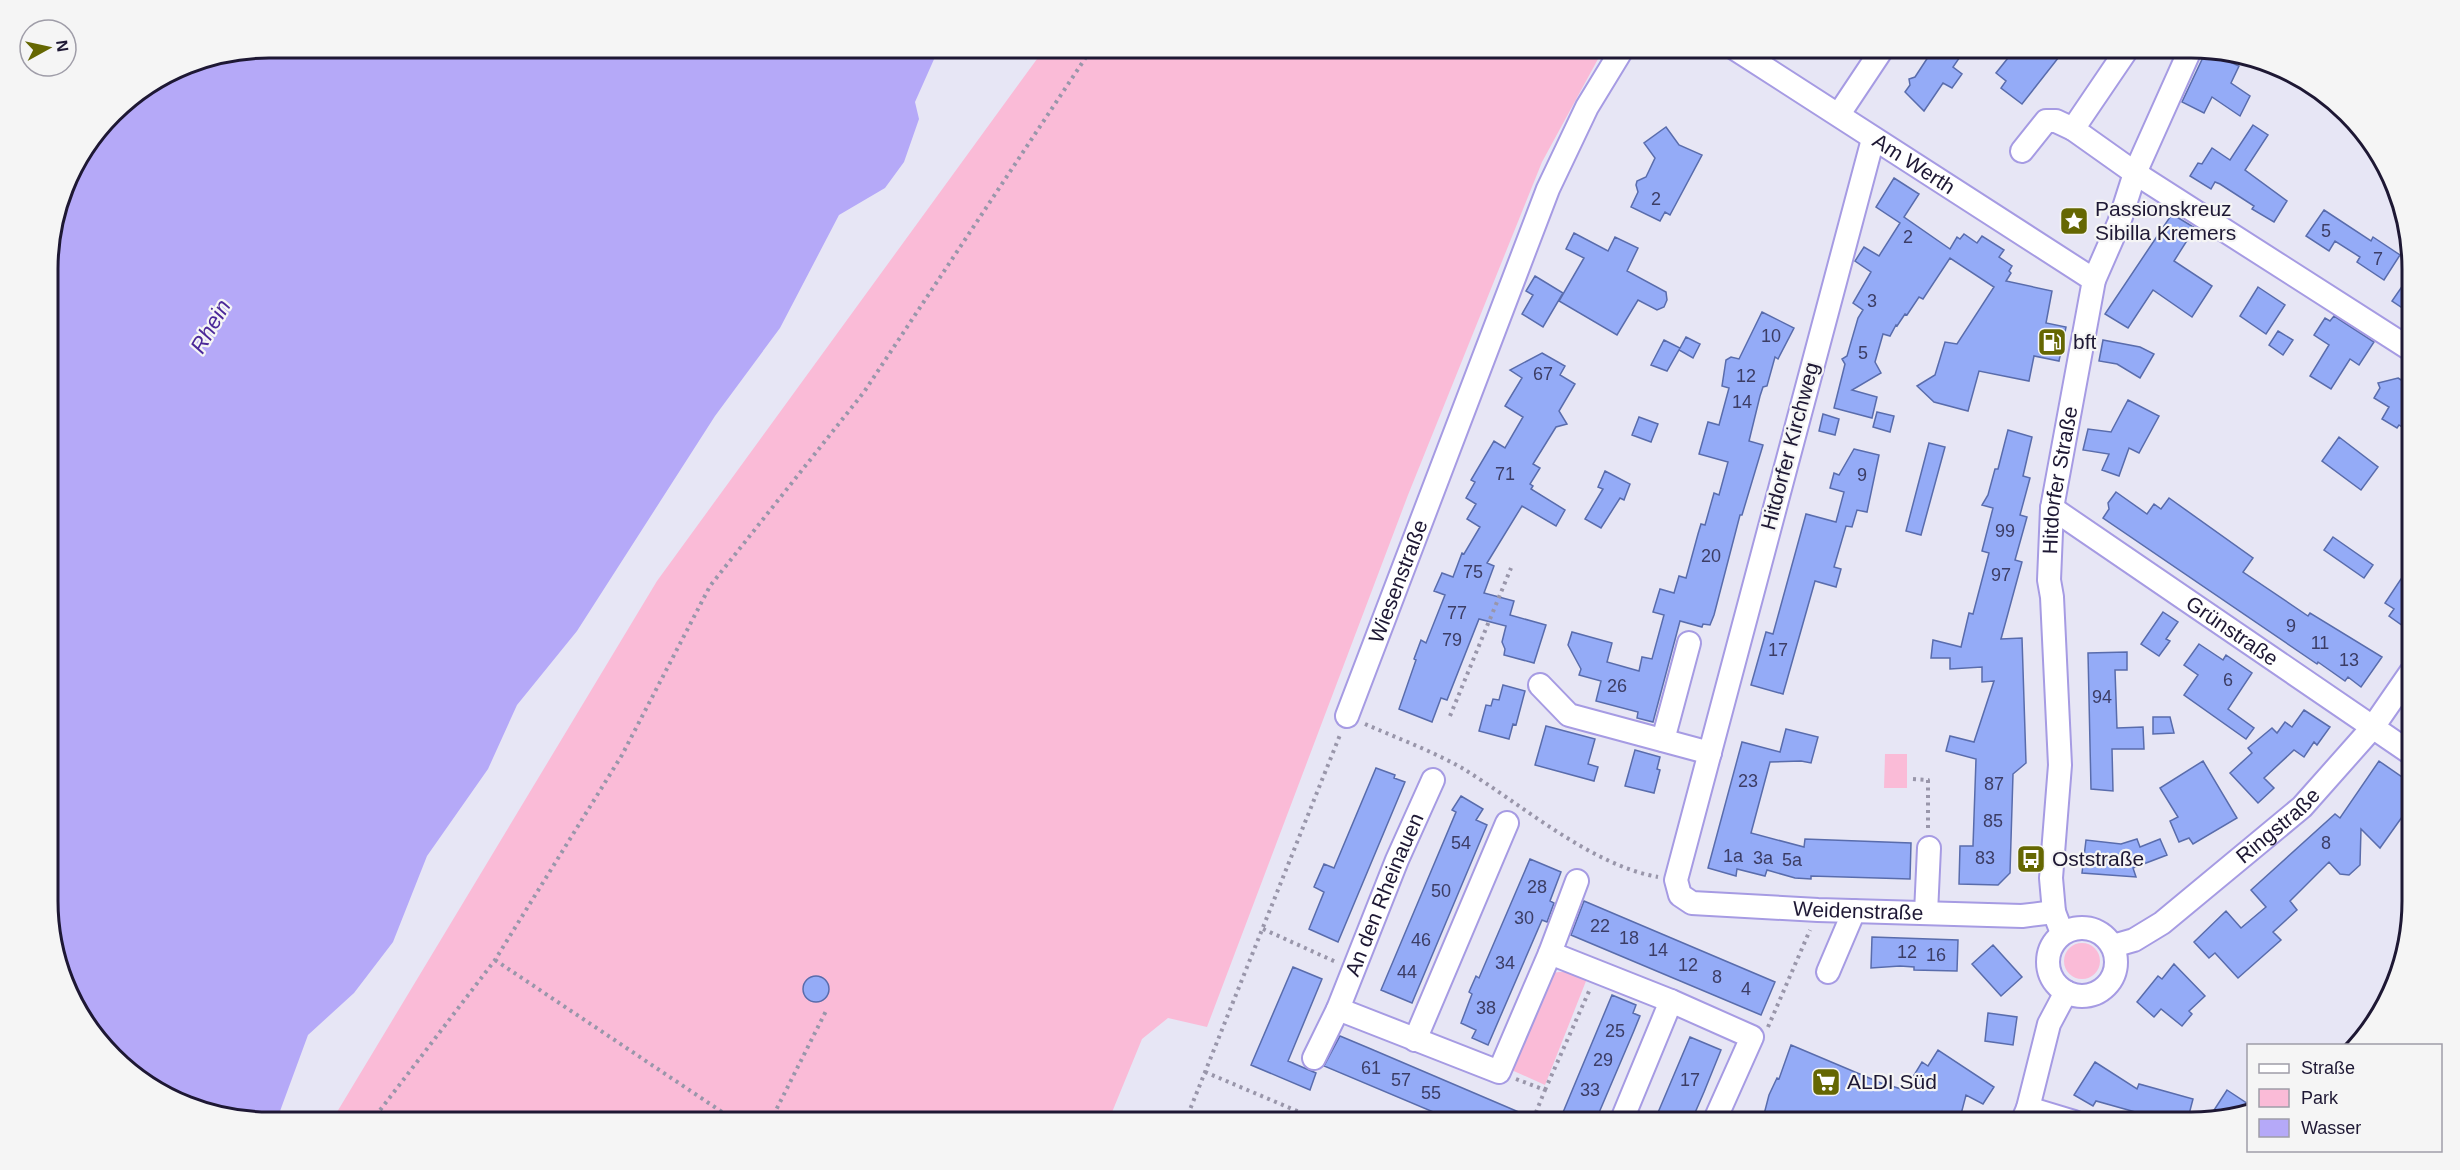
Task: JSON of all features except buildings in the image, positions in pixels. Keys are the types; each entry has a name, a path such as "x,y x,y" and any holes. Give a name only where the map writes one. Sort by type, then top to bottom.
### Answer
{"street":[{"name":"Wiesenstraße","path":"1347,716 1548,189 1587,107 1617,58"},
{"name":"Am Werth","path":"1750,58 2094,280"},
{"path":"1839,114 1876,58"},
{"path":"2073,129 2121,58"},
{"name":"Hitdorfer Straße","path":"2062,933 2054,912 2051,878 2060,765 2052,597 2049,580 2052,508 2094,280 2119,223 2135,173 2186,58"},
{"path":"2022,151 2046,121 2056,121 2073,129 2135,173 2402,343"},
{"name":"Hitdorfer Kirchweg","path":"1676,880 1873,139"},
{"name":"Grünstraße","path":"2052,508 2402,747"},
{"path":"1663,740 1689,643"},
{"path":"1540,685 1569,716 1710,753"},
{"name":"Ringstraße","path":"2113,946 2134,940 2162,923 2302,807 2373,727 2402,685"},
{"name":"An den Rheinauen","path":"1314,1058 1338,1008 1397,860 1433,780"},
{"path":"1415,1040 1507,823"},
{"path":"1926,913 1929,848"},
{"name":"Weidenstraße","path":"1676,880 1680,895 1692,903 1818,910 2022,916 2054,912"},
{"path":"1338,1008 1499,1072 1550,953 1576,881"},
{"path":"1828,972 1854,911"},
{"path":"2076,927 2090,928 2104,934 2113,946 2116,960 2114,974 2106,987 2094,994 2079,996 2066,992 2056,985 2049,975 2048,951 2062,933 2076,927"},
{"path":"1550,953 1671,1001 1752,1037 1719,1111"},
{"path":"2026,1111 2049,1024 2066,992"},
{"path":"1625,1111 1671,1001"}],"path":[{"path":"379,1112 495,960 622,755 710,586 864,392 1085,59"},
{"path":"1450,716 1511,568"},
{"path":"1189,1112 1347,716"},
{"path":"1913,779 1928,780 1929,848"},
{"path":"1752,1037 1770,1026 1818,910"},
{"path":"1263,929 1353,970"},
{"path":"495,960 721,1112"},
{"path":"1536,1111 1598,971"},
{"path":"775,1112 826,1011"},
{"path":"1205,1072 1298,1111"},
{"path":"1499,1072 1545,1090"}],"green space":[{"path":"1598,58 1542,162 1408,495 1207,1027 1168,1018 1142,1039 1112,1112 337,1112 657,581 1037,59"},
{"path":"1885,754 1907,754 1907,788 1884,788"},
{"path":"2082,943 2094,949 2100,961 2094,973 2082,979 2070,973 2064,961 2070,949"},
{"path":"1576,972 1588,976 1545,1085 1507,1068 1551,973"}],"water":[{"name":"Rhein","path":"934,59 915,102 919,119 904,162 885,188 839,215 780,328 715,416 577,631 517,705 488,769 427,856 393,942 354,993 308,1035 280,1112 242,1110 201,1100 176,1090 152,1076 120,1050 94,1018 80,994 66,955 60,928 58,901 59,255 70,201 80,176 94,152 120,120 152,94 176,80 201,70 242,60"}],"place":[{"name":"Passionskreuz Sibilla Kremers","path":"2074,221"},
{"name":"bft","path":"2052,342"},
{"name":"Oststraße","path":"2031,859"},
{"name":"ALDI Süd","path":"1826,1082"}]}
